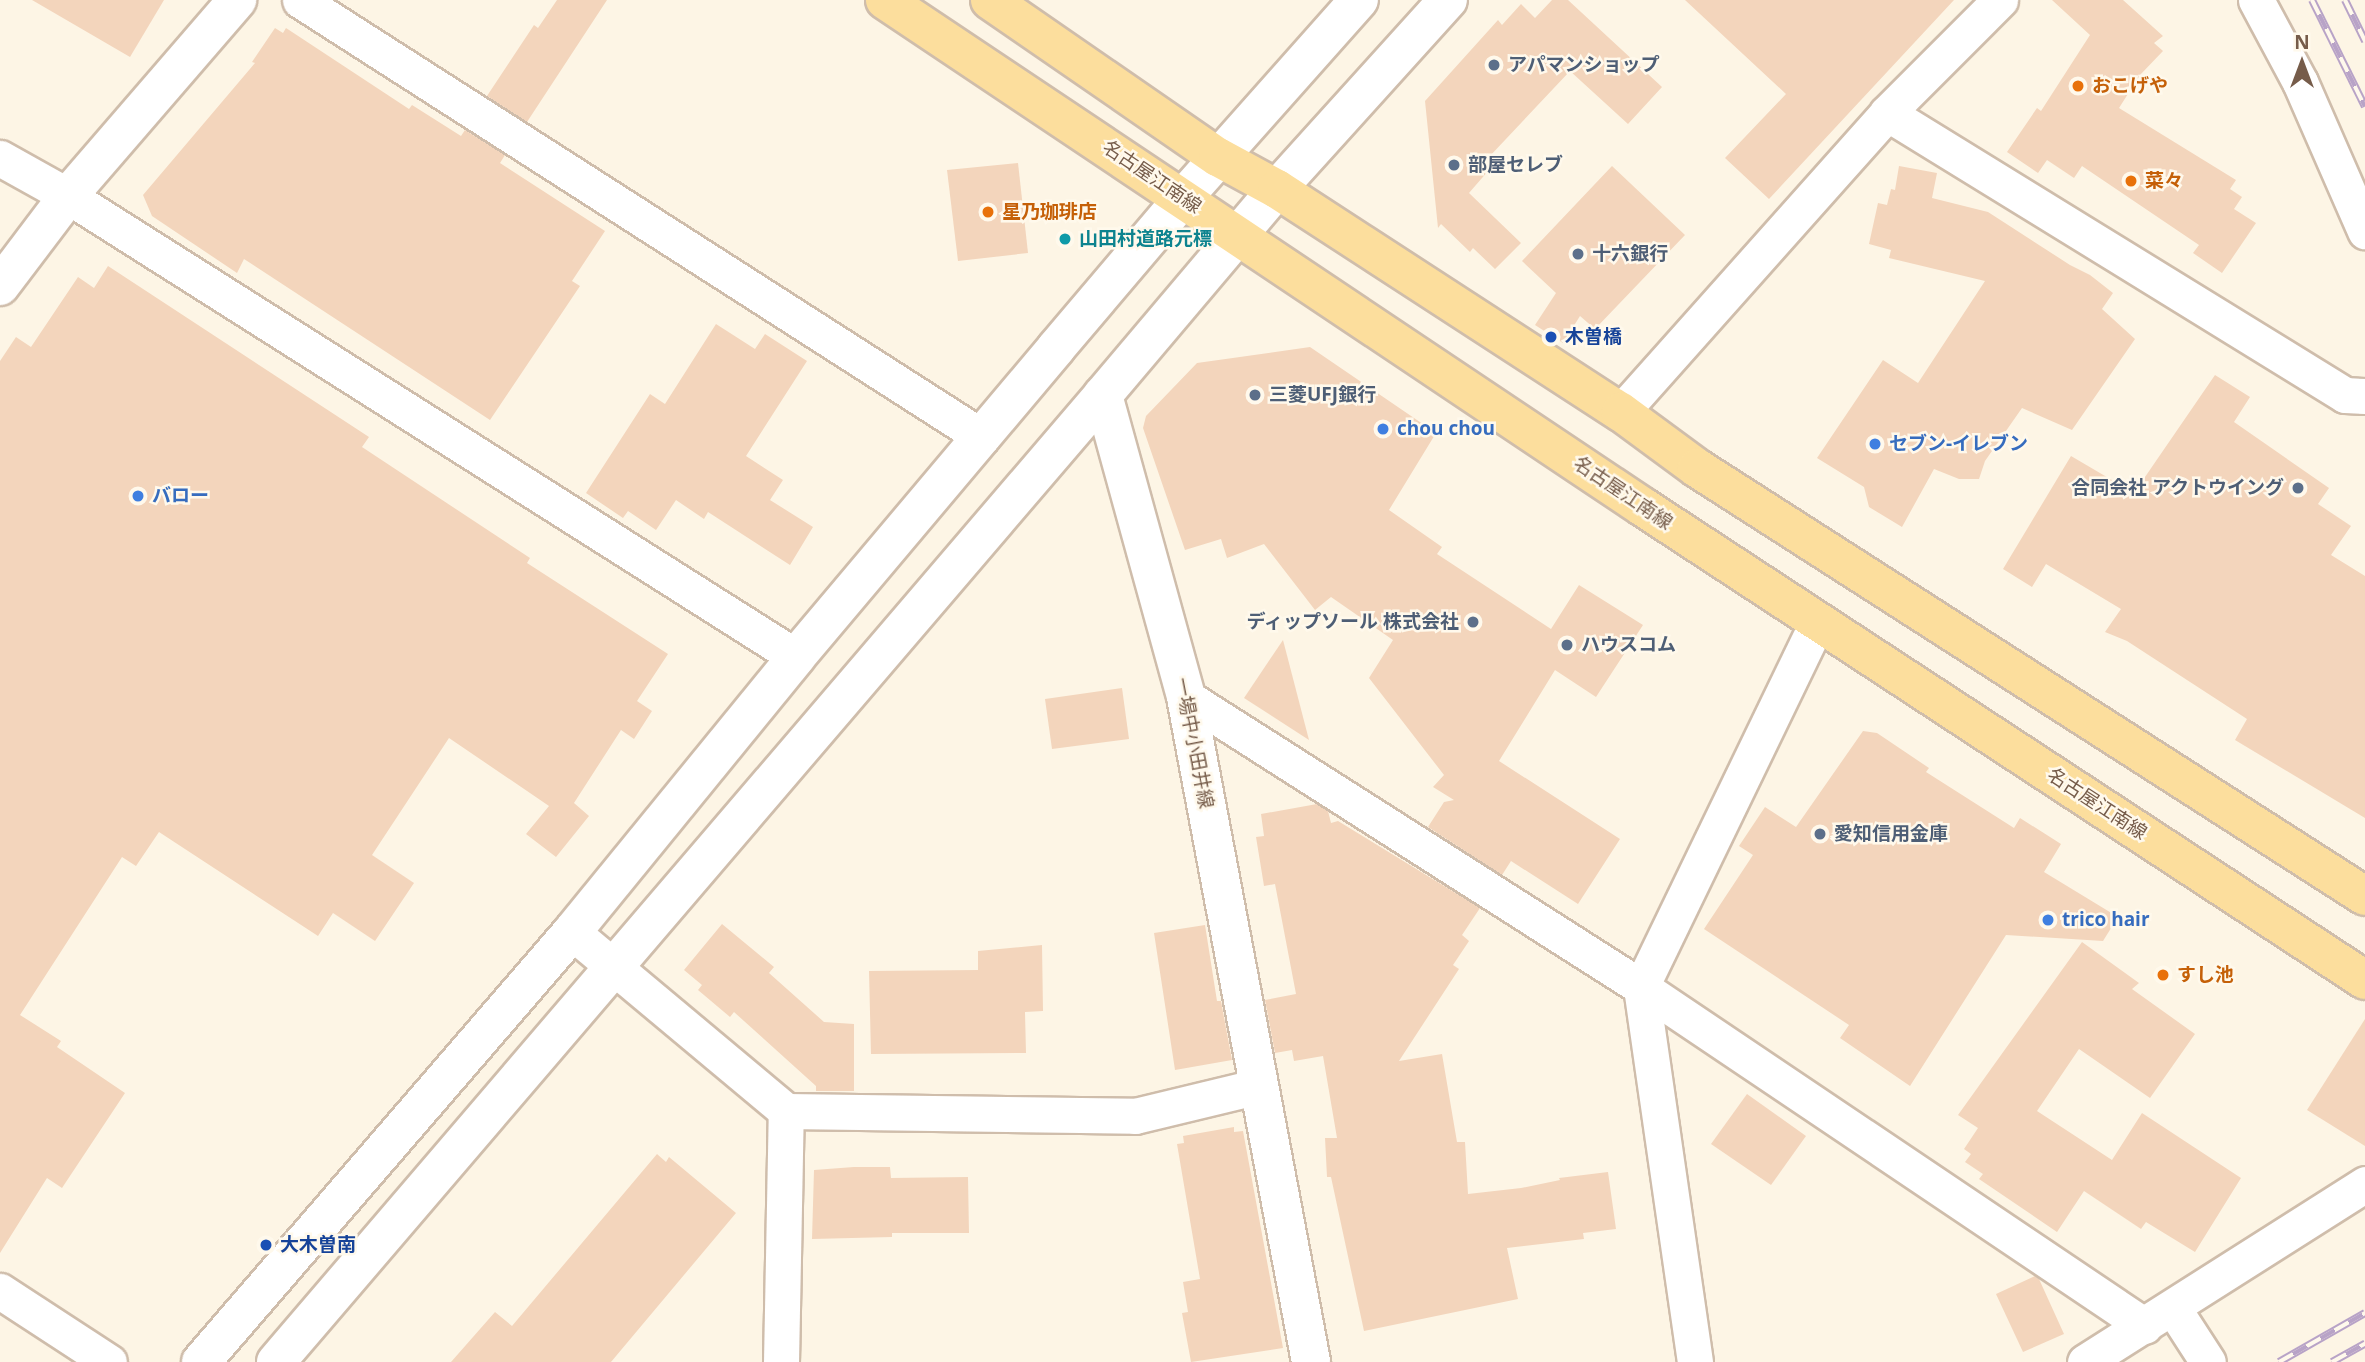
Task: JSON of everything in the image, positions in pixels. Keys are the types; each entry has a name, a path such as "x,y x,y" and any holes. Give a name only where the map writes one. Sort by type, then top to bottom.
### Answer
{"main road":[{"name":"名古屋江南線","path":"885,0 1818,621 2365,979"},
{"path":"990,0 1218,157 1277,189 1621,412 1697,468 2365,897"}],"street":[{"path":"0,286 68,196 237,0"},
{"path":"300,0 982,437"},
{"path":"201,1362 572,932 796,657 1183,198 1359,0"},
{"path":"276,1362 615,969 1277,189 1448,0"},
{"path":"1621,412 1887,113 2000,0"},
{"path":"2256,0 2300,82 2365,231"},
{"path":"1887,113 2345,395 2365,396"},
{"path":"0,158 68,196 796,657"},
{"name":"一場中小田井線","path":"1103,395 1186,697 1311,1362"},
{"path":"1695,1362 1641,987 1818,621"},
{"path":"1186,697 2159,1317 2208,1362"},
{"path":"572,932 786,1111 1135,1116 1259,1086"},
{"path":"781,1362 786,1111"},
{"path":"2085,1362 2365,1184"},
{"path":"0,1291 109,1362"}],"building":[{"path":"32,0 164,0 130,57"},
{"path":"557,0 607,0 527,122 487,96 534,25 538,28"},
{"path":"1552,0 1568,0 1662,87 1628,124 1570,71 1489,157 1495,163 1469,193 1521,243 1495,269 1473,248 1470,252 1441,224 1438,228 1425,101 1498,20 1502,25 1521,4 1535,18"},
{"path":"1685,0 1954,0 1769,199 1725,158 1786,94"},
{"path":"2052,0 2123,0 2163,36 2154,43 2163,51 2140,75 2119,108 2236,180 2230,189 2242,197 2234,209 2256,223 2222,273 2193,253 2199,245 2082,166 2074,178 2047,160 2038,173 2007,152 2037,108 2041,111 2090,35"},
{"path":"275,28 283,33 286,28 409,109 412,105 461,136 465,130 505,155 500,163 605,231 572,281 580,286 490,420 244,259 237,273 152,216 143,195 255,63 252,62"},
{"path":"1018,163 1028,253 958,261 947,170"},
{"path":"1612,166 1685,235 1595,329 1580,316 1563,343 1535,325 1556,293 1522,261"},
{"path":"1899,166 1937,173 1932,198 1988,212 2090,275 2113,293 2102,309 2135,339 2072,430 2022,408 1985,461 1979,479 1959,479 1934,469 1902,527 1869,507 1864,487 1817,458 1883,360 1918,383 1985,281 1889,258 1891,250 1869,244 1878,203 1887,205 1891,189 1895,190"},
{"path":"108,266 369,437 362,447 530,558 527,563 668,654 637,701 652,711 634,739 621,730 574,803 589,816 556,857 526,834 549,806 449,738 372,855 414,883 375,941 333,913 318,936 159,832 136,866 122,857 20,1015 61,1041 57,1047 125,1093 62,1188 47,1178 0,1253 0,361 16,337 31,347 78,277 94,288"},
{"path":"716,324 755,349 765,334 807,361 746,456 783,480 770,500 813,527 790,565 708,512 704,519 676,500 656,530 628,511 623,518 586,493 650,394 665,404"},
{"path":"1310,347 1436,433 1389,510 1442,547 1437,554 1551,629 1579,585 1643,625 1596,697 1555,670 1499,761 1620,839 1578,904 1511,861 1502,875 1428,827 1444,802 1454,800 1433,787 1444,775 1369,678 1393,640 1331,597 1315,610 1264,544 1227,558 1221,539 1185,550 1143,428 1146,416 1197,363"},
{"path":"2215,375 2250,397 2234,422 2329,488 2318,504 2351,526 2331,555 2365,576 2365,818 2235,740 2247,719 2127,641 2105,632 2121,609 2046,564 2032,587 2003,569 2071,456 2134,493"},
{"path":"1283,640 1309,740 1244,698"},
{"path":"1122,688 1129,739 1052,749 1045,699"},
{"path":"1863,731 1877,733 1929,768 1926,772 2014,828 2020,818 2061,844 2044,872 2118,917 2103,941 2006,935 1910,1086 1840,1038 1849,1025 1704,929 1753,855 1739,846 1765,807 1796,827"},
{"path":"1317,804 1328,811 1331,823 1338,821 1480,908 1462,935 1469,941 1453,965 1459,969 1399,1061 1442,1054 1457,1142 1465,1142 1468,1194 1521,1188 1560,1180 1559,1178 1608,1172 1616,1229 1583,1233 1584,1239 1507,1248 1518,1299 1364,1331 1331,1177 1327,1177 1325,1138 1337,1138 1323,1056 1294,1061 1292,1050 1275,1053 1265,1000 1296,994 1275,884 1264,886 1256,837 1264,836 1261,814"},
{"path":"722,924 774,967 769,973 824,1022 854,1024 854,1091 816,1091 816,1086 734,1012 730,1017 698,990 702,985 684,970"},
{"path":"1205,925 1217,1001 1221,1001 1232,1060 1175,1070 1154,933"},
{"path":"2082,942 2139,983 2132,989 2195,1034 2150,1098 2079,1049 2037,1111 2112,1160 2142,1113 2241,1178 2195,1252 2146,1222 2141,1229 2084,1191 2057,1232 1979,1179 1983,1174 1965,1162 1971,1154 1964,1149 1978,1128 1958,1115"},
{"path":"1042,945 1043,1011 1025,1012 1026,1053 871,1054 869,971 978,970 978,951"},
{"path":"2365,1019 2365,1146 2307,1110"},
{"path":"1747,1094 1806,1136 1771,1185 1711,1144"},
{"path":"1234,1127 1234,1132 1243,1131 1283,1348 1191,1362 1182,1313 1188,1312 1183,1282 1200,1279 1177,1144 1184,1143 1183,1136"},
{"path":"657,1154 666,1162 669,1157 736,1213 611,1362 451,1362 495,1312 512,1326"},
{"path":"890,1167 891,1178 968,1177 969,1233 892,1233 892,1237 812,1239 814,1170"},
{"path":"2035,1276 2039,1279 2064,1334 2023,1352 1996,1294"}],"railway":[{"path":"2312,0 2365,107"},
{"path":"2345,0 2365,41"},
{"path":"2279,1362 2365,1313"},
{"path":"2332,1362 2365,1344"}],"place":[{"name":"アパマンショップ","path":"1494,65"},
{"name":"おこげや","path":"2078,86"},
{"name":"部屋セレブ","path":"1454,165"},
{"name":"菜々","path":"2131,181"},
{"name":"星乃珈琲店","path":"988,212"},
{"name":"山田村道路元標","path":"1065,239"},
{"name":"十六銀行","path":"1578,254"},
{"name":"木曽橋","path":"1551,337"},
{"name":"三菱UFJ銀行","path":"1255,395"},
{"name":"chou chou","path":"1383,429"},
{"name":"セブン-イレブン","path":"1875,444"},
{"name":"合同会社 アクトウイング","path":"2298,488"},
{"name":"バロー","path":"138,496"},
{"name":"ディップソール 株式会社","path":"1473,622"},
{"name":"ハウスコム","path":"1567,645"},
{"name":"愛知信用金庫","path":"1820,834"},
{"name":"trico hair","path":"2048,920"},
{"name":"すし池","path":"2163,975"},
{"name":"大木曽南","path":"266,1245"}]}
